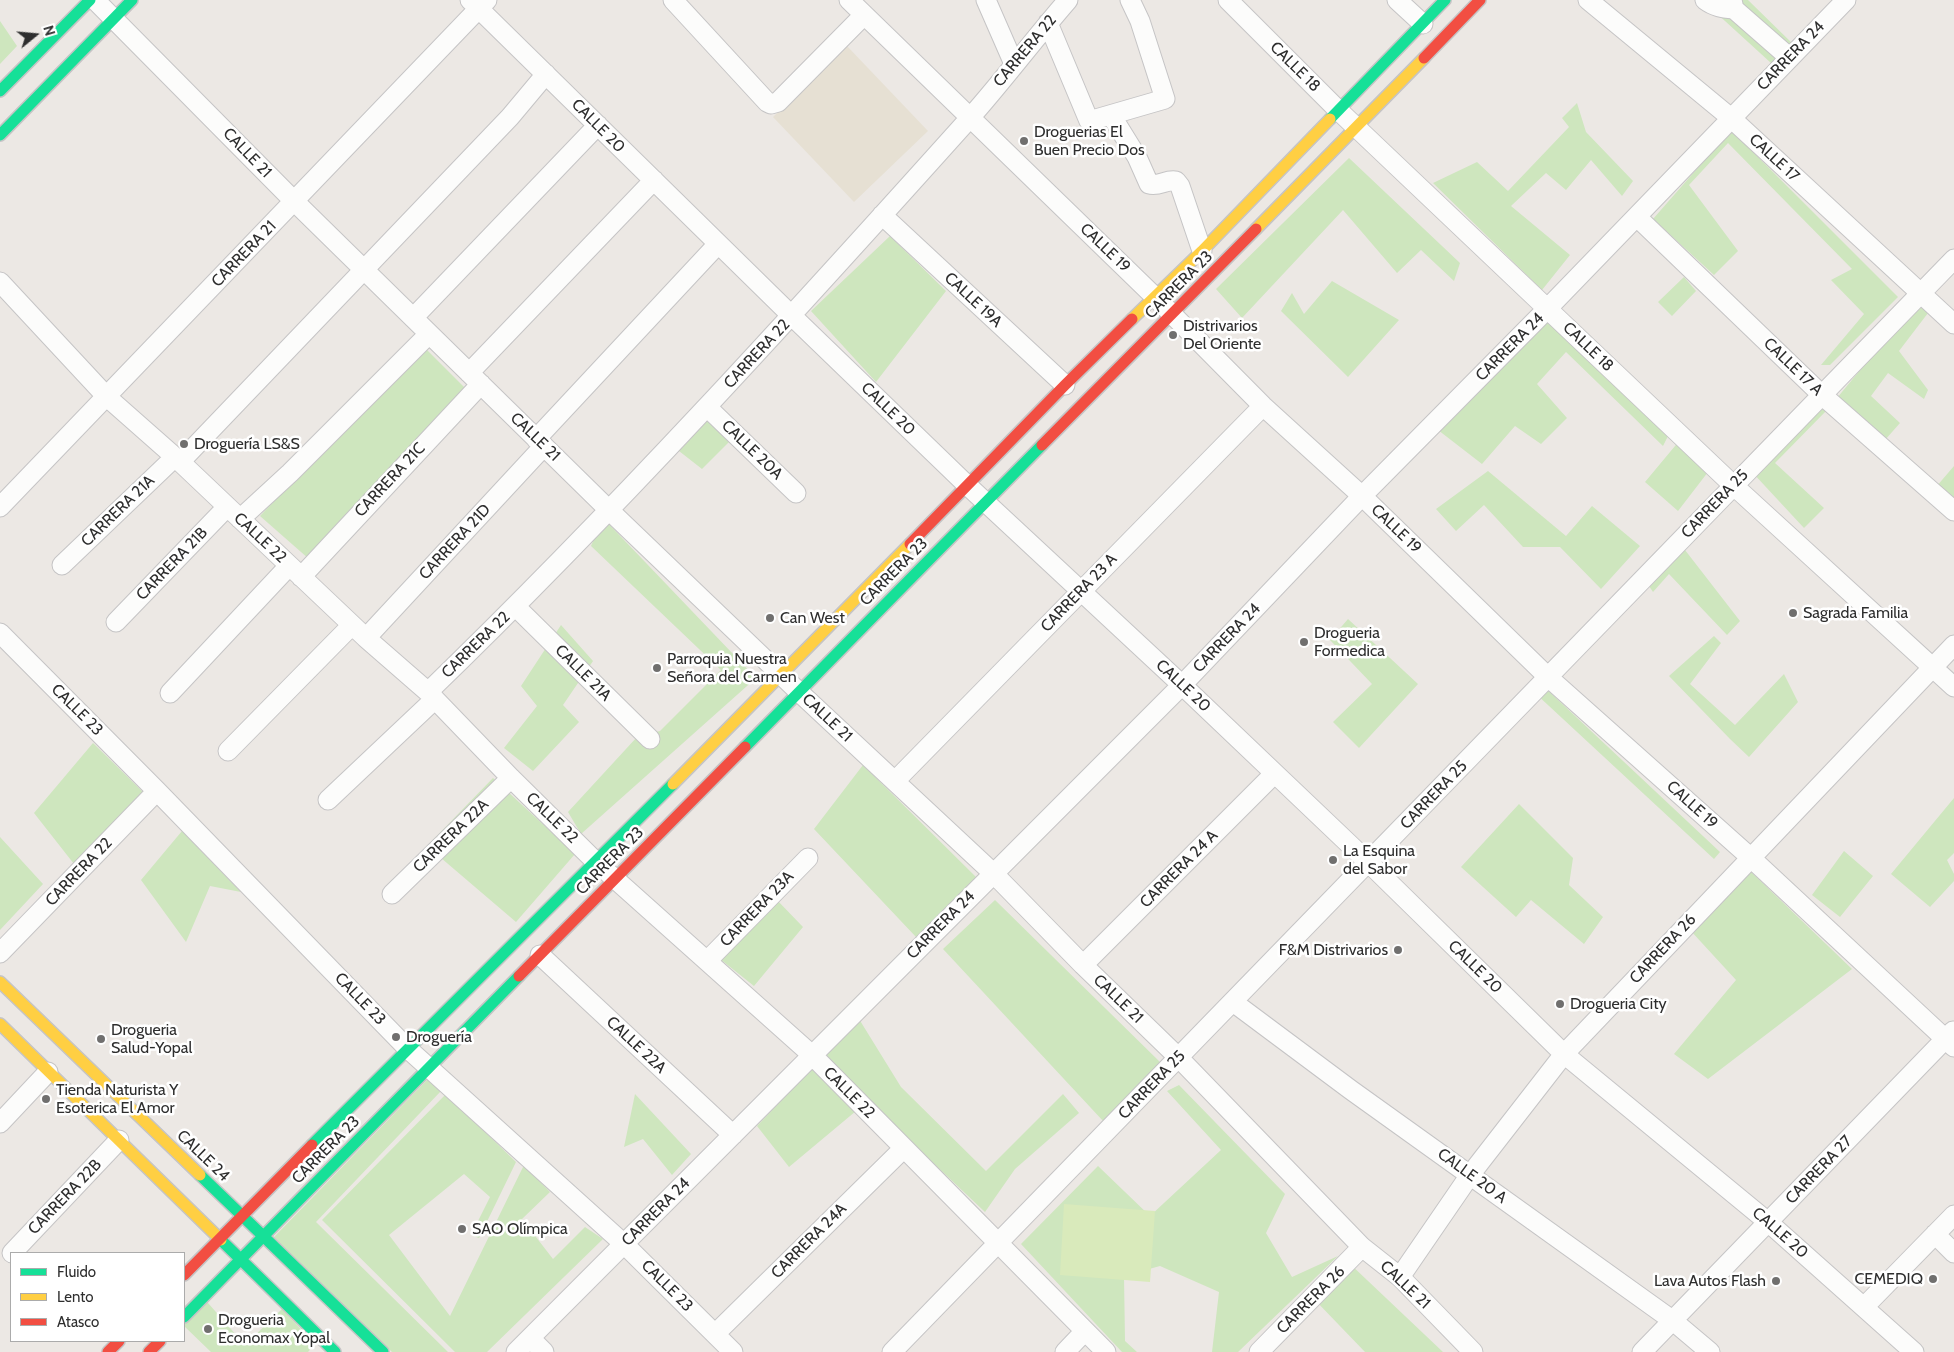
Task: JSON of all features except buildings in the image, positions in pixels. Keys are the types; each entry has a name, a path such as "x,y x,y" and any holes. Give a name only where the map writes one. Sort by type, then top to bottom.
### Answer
{"street":[{"path":"0,92 90,0"},
{"name":"CALLE 21","path":"95,0 294,202 610,511 798,692 993,873 1178,1058 1362,1247 1400,1277 1473,1352"},
{"path":"0,135 132,0"},
{"path":"674,0 767,102 771,104 778,102 864,15"},
{"name":"CALLE 19","path":"849,0 1173,314 1263,406 1362,496 1548,677 1951,1039"},
{"path":"986,0 1014,64"},
{"name":"CARRERA 22","path":"328,800 610,511 792,316 970,118 1068,0"},
{"path":"1048,23 1089,121 1111,115 1165,99 1140,22 1130,0"},
{"name":"CALLE 18","path":"1228,0 1339,111 1733,485 1954,687"},
{"path":"1397,0 1423,24"},
{"name":"CARRERA 23","path":"185,1274 408,1048 782,675 1065,385 1202,251 1445,0"},
{"name":"CARRERA 23","path":"185,1316 985,502 1357,128 1480,0"},
{"name":"CALLE 17","path":"1588,0 1731,118 1954,324"},
{"path":"1705,0 1710,4 1723,8 1733,4 1790,58"},
{"name":"CARRERA 24","path":"516,1352 1182,685 1362,496 1637,217 1846,0"},
{"name":"CALLE 20","path":"479,3 546,74 792,316 967,485 1182,685 1368,862 1564,1054 1768,1222 1914,1352"},
{"name":"CARRERA 21","path":"0,507 294,202 479,3"},
{"name":"CARRERA 21A","path":"62,565 177,460 364,270 510,117 546,74"},
{"path":"1111,115 1137,157 1149,184 1157,185 1172,180 1176,181 1180,186 1202,251"},
{"path":"413,318 598,125"},
{"name":"CARRERA 21C","path":"170,693 295,571 475,378 654,180"},
{"name":"CALLE 19A","path":"882,214 1065,385"},
{"name":"CALLE 17 A","path":"1637,217 1822,395 1954,511"},
{"name":"CARRERA 21D","path":"366,638 718,244"},
{"name":"CARRERA 25","path":"892,1352 1954,259"},
{"name":"CALLE 22","path":"0,282 107,397 234,513 366,638 432,695 511,778 596,862 812,1055 1106,1352"},
{"name":"CARRERA 21B","path":"116,622 234,513 290,473 429,334"},
{"name":"CARRERA 23 A","path":"895,781 1263,406"},
{"name":"CALLE 20A","path":"707,407 796,493"},
{"name":"CALLE 21A","path":"516,607 650,739"},
{"path":"228,751 352,625"},
{"name":"CALLE 23","path":"0,633 408,1048 624,1244 733,1352"},
{"name":"CARRERA 26","path":"1400,1277 1470,1175 1564,1054 1954,645"},
{"name":"CARRERA 24 A","path":"1083,965 1274,774"},
{"name":"CARRERA 22A","path":"392,894 511,778"},
{"name":"CARRERA 22","path":"0,953 157,791"},
{"name":"CARRERA 23A","path":"707,961 808,858"},
{"name":"CALLE 22A","path":"540,955 733,1135"},
{"name":"CALLE 24","path":"0,982 383,1352"},
{"name":"CALLE 20 A","path":"1233,1002 1672,1320 1710,1352"},
{"path":"0,1024 335,1352"},
{"name":"CARRERA 27","path":"1642,1352 1768,1222 1951,1039"},
{"path":"0,1122 48,1072"},
{"name":"CARRERA 22B","path":"12,1252 119,1140"},
{"name":"CARRERA 24A","path":"715,1334 904,1148"},
{"path":"1864,1307 1954,1215"},
{"path":"1935,1234 1954,1253"},
{"name":"CARRERA 26","path":"1259,1352 1362,1247"},
{"name":"CARRERA 22B","path":"0,1265 10,1254"},
{"path":"1065,1352 1085,1331"},
{"path":"530,1338 544,1352"},
{"path":"108,1352 118,1342"},
{"path":"149,1352 159,1342"}],"shaded area":[{"path":"847,46 928,131 854,202 773,117"}],"green space":[{"path":"1702,0 1748,0 1795,46 1771,63"},
{"path":"0,21 17,46 0,64"},
{"path":"1577,103 1586,132 1633,181 1622,196 1591,160 1566,190 1546,173 1511,206 1570,255 1542,290 1433,183 1477,162 1508,191 1569,127 1562,118"},
{"path":"1731,130 1898,297 1830,365 1821,365 1864,314 1831,280 1852,269 1728,143 1689,185 1738,251 1714,275 1653,219"},
{"path":"1349,158 1460,263 1454,281 1421,250 1397,273 1343,210 1242,318 1216,289"},
{"path":"890,236 946,291 876,382 811,311"},
{"path":"1684,277 1696,291 1672,316 1658,302"},
{"path":"1332,281 1399,320 1348,377 1281,311 1292,293 1304,314"},
{"path":"1918,300 1928,313 1899,351 1928,390 1924,399 1888,373 1871,396 1900,423 1885,440 1837,398"},
{"path":"1547,319 1670,432 1663,446 1566,352 1537,384 1567,418 1541,444 1515,426 1482,464 1438,430"},
{"path":"422,345 466,389 309,559 260,516"},
{"path":"1820,401 1827,410 1775,463 1824,508 1804,528 1752,472"},
{"path":"716,411 734,437 702,469 679,451"},
{"path":"1680,440 1708,472 1678,511 1645,482"},
{"path":"1954,466 1954,502 1936,487"},
{"path":"1488,471 1566,536 1592,506 1640,546 1601,589 1560,547 1523,547 1484,505 1456,531 1436,509"},
{"path":"603,518 756,678 581,834 568,812 637,737 660,731 721,670 591,546"},
{"path":"1685,550 1740,621 1727,635 1669,574 1653,592 1649,586"},
{"path":"1348,619 1418,684 1359,748 1333,722 1372,684 1330,640"},
{"path":"561,625 593,661 563,705 579,722 533,771 504,748 537,706 521,686"},
{"path":"1714,636 1721,643 1690,684 1735,725 1784,674 1798,702 1749,757 1669,676"},
{"path":"1541,684 1720,852 1714,859 1535,693"},
{"path":"93,743 143,792 74,864 34,813"},
{"path":"863,765 976,877 916,937 814,829"},
{"path":"493,778 575,854 516,922 427,846"},
{"path":"1954,798 1954,853 1947,860 1954,874 1954,881 1930,907 1891,874"},
{"path":"1519,804 1573,858 1569,885 1603,917 1584,944 1531,900 1516,917 1461,867"},
{"path":"182,831 241,892 210,886 186,942 141,880"},
{"path":"0,837 43,884 0,930"},
{"path":"1844,851 1873,876 1840,917 1812,895"},
{"path":"1747,868 1852,969 1708,1079 1674,1054 1736,980 1690,930"},
{"path":"776,899 803,927 754,986 715,955"},
{"path":"995,900 1161,1063 1104,1122 943,949"},
{"path":"859,1019 901,1087 986,1171 1063,1094 1079,1113 1015,1169 985,1212 822,1058"},
{"path":"812,1068 856,1111 789,1167 757,1126"},
{"path":"428,1079 441,1091 316,1222 448,1352 392,1352 274,1237"},
{"path":"1179,1085 1285,1194 1266,1233 1292,1277 1338,1256 1238,1352 1212,1352 1219,1292 1160,1266 1124,1276 1125,1341 1137,1352 1122,1352 1021,1244 1098,1166 1150,1216 1221,1150 1167,1091"},
{"name":"SAO Olímpica","path":"446,1094 516,1162 479,1238 471,1235 490,1197 464,1174 389,1235 450,1316 524,1165 550,1192 522,1219 553,1259 585,1227 603,1239 487,1352 455,1352 322,1220"},
{"path":"635,1094 691,1154 672,1175 643,1139 624,1147"},
{"path":"1064,1204 1155,1211 1150,1282 1060,1275"},
{"path":"1348,1262 1443,1352 1365,1352 1313,1298"},
{"path":"201,1295 245,1345 282,1309 315,1344 308,1352 211,1352 185,1327"}],"traffic: fast":[{"path":"0,91 90,0"},
{"path":"0,135 132,0"},
{"path":"1330,119 1445,0"},
{"path":"745,747 1042,445"},
{"path":"312,1145 673,784"},
{"path":"185,1316 519,976"},
{"path":"200,1175 383,1352"},
{"path":"221,1240 335,1352"}],"traffic: slow":[{"path":"1256,229 1424,58"},
{"path":"1132,319 1202,251 1330,119"},
{"path":"673,784 910,544"},
{"path":"0,982 200,1175"},
{"path":"0,1024 221,1240"}],"traffic: jam":[{"path":"1424,58 1480,0"},
{"path":"1042,445 1256,229"},
{"path":"910,544 1132,319"},
{"path":"519,976 745,747"},
{"path":"185,1274 312,1145"},
{"path":"108,1352 118,1342"},
{"path":"149,1352 159,1342"}],"place":[{"name":"Droguerias El Buen Precio Dos","path":"1024,141"},
{"name":"Distrivarios Del Oriente","path":"1173,335"},
{"name":"Droguería LS&S","path":"184,444"},
{"name":"Sagrada Familia","path":"1793,613"},
{"name":"Can West","path":"770,618"},
{"name":"Drogueria Formedica","path":"1304,642"},
{"name":"Parroquia Nuestra Señora del Carmen","path":"657,668"},
{"name":"La Esquina del Sabor","path":"1333,860"},
{"name":"F&M Distrivarios","path":"1398,950"},
{"name":"Drogueria City","path":"1560,1004"},
{"name":"Droguería","path":"396,1037"},
{"name":"Drogueria Salud-Yopal","path":"101,1039"},
{"name":"Tienda Naturista Y Esoterica El Amor","path":"46,1099"},
{"name":"SAO Olímpica","path":"462,1229"},
{"name":"CEMEDIQ","path":"1933,1279"},
{"name":"Lava Autos Flash","path":"1776,1281"},
{"name":"Drogueria Economax Yopal","path":"208,1329"}]}
